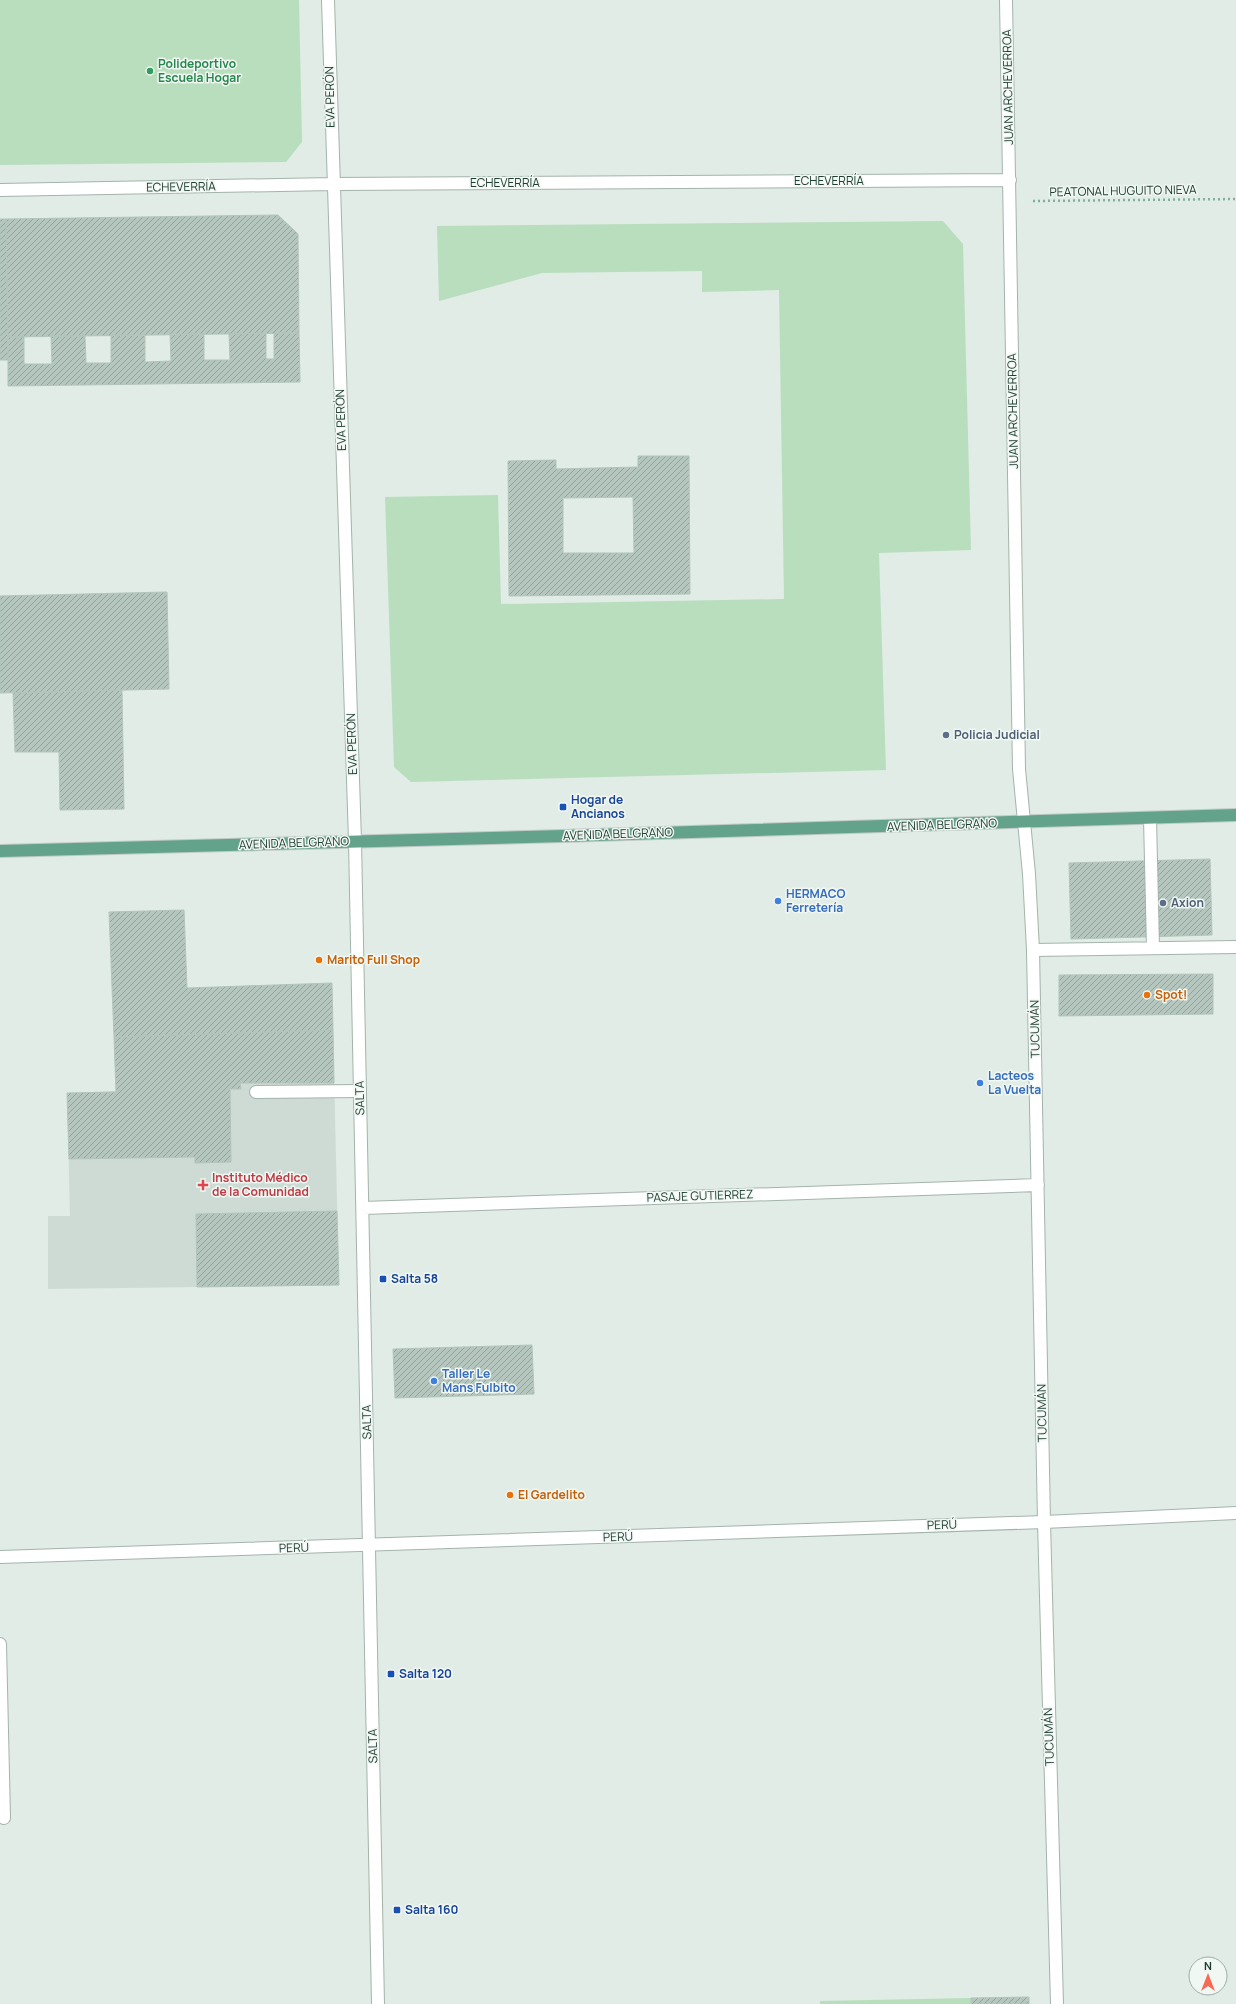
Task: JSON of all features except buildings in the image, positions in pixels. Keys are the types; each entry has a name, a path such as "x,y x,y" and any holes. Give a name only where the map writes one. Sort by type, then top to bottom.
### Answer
{"main road":[{"name":"AVENIDA BELGRANO","path":"0,851 1236,815"}],"street":[{"name":"EVA PERÓN","path":"328,0 332,184 356,841"},
{"name":"JUAN ARCHEVERROA","path":"1006,0 1019,761 1024,822"},
{"name":"ECHEVERRÍA","path":"0,190 332,184 1010,180"},
{"path":"1150,818 1153,948"},
{"name":"TUCUMÁN","path":"1024,822 1033,950 1044,1522 1057,2004"},
{"name":"SALTA","path":"356,841 378,2004"},
{"path":"1033,950 1236,947"},
{"path":"256,1092 360,1090"},
{"name":"PASAJE GUTIERREZ","path":"362,1208 1038,1185"},
{"name":"PERÚ","path":"0,1557 1044,1522 1236,1513"},
{"path":"0,1644 4,1818"}],"path":[{"name":"PEATONAL HUGUITO NIEVA","path":"1010,202 1236,198"}],"shaded area":[{"name":"Instituto Médico de la Comunidad","path":"333,1030 339,1285 48,1289 48,1216 70,1216 67,1093 116,1091 114,1037"}],"green space":[{"name":"Polideportivo Escuela Hogar","path":"0,0 299,0 302,142 286,162 0,165"},
{"path":"943,221 963,244 971,550 879,553 886,770 411,782 394,767 385,497 498,495 501,604 784,599 779,290 702,292 702,271 542,273 439,301 437,226"},
{"path":"971,1998 971,2004 820,2004 820,2001"}],"place":[{"name":"Polideportivo Escuela Hogar","path":"150,71"},
{"name":"Policia Judicial","path":"946,735"},
{"name":"Hogar de Ancianos","path":"563,807"},
{"name":"HERMACO Ferretería","path":"778,901"},
{"name":"Axion","path":"1163,903"},
{"name":"Marito Full Shop","path":"319,960"},
{"name":"Spot!","path":"1147,995"},
{"name":"Lacteos La Vuelta","path":"980,1083"},
{"name":"Instituto Médico de la Comunidad","path":"203,1185"},
{"name":"Salta 58","path":"383,1279"},
{"name":"Taller Le Mans Fulbito","path":"434,1381"},
{"name":"El Gardelito","path":"510,1495"},
{"name":"Salta 120","path":"391,1674"},
{"name":"Salta 160","path":"397,1910"}]}
